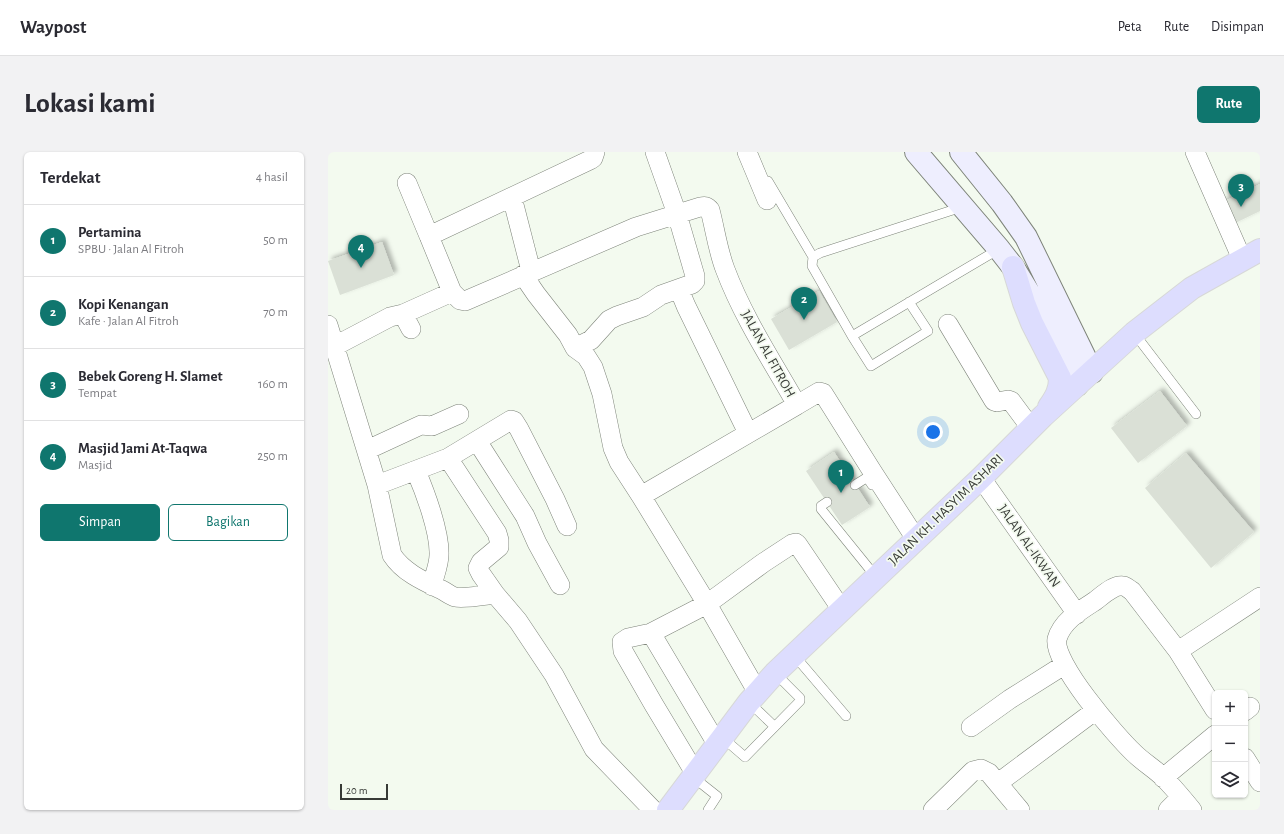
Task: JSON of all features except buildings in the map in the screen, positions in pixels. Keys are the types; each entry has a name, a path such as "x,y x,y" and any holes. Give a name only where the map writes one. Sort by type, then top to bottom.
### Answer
{"main road":[{"path":"916,152 1000,249 1084,379"},
{"path":"961,152 1002,203 1026,237 1084,379"},
{"name":"JALAN KH. HASYIM ASHARI","path":"668,810 720,740 775,673 981,478 1037,422 1134,333 1192,288 1251,255"},
{"path":"1013,267 1032,323 1060,378 1060,387 1056,396 1037,422"}],"street":[{"path":"429,236 590,160 593,158 595,152"},
{"path":"575,348 592,340 609,320 643,307 661,295 692,284 695,281 695,276 677,214 655,152"},
{"path":"748,152 767,200"},
{"path":"1195,152 1251,255"},
{"path":"407,183 452,292 460,300 465,301 636,226 677,214"},
{"path":"512,197 527,273 536,294 568,335 575,348 586,356 593,368 602,394 613,448 619,462 707,604 754,697"},
{"name":"JALAN AL FITROH","path":"677,214 704,206 710,210 724,267 739,301 797,405 819,392 823,392 872,471 913,542"},
{"path":"678,289 748,433"},
{"path":"335,346 390,317 407,322 452,292"},
{"path":"948,324 994,401 1011,400 1037,422"},
{"path":"328,325 377,485 392,555 406,570 432,586 455,597 495,594"},
{"path":"641,496 797,405"},
{"path":"367,450 421,425 432,426 459,414"},
{"path":"377,485 448,458 511,420 514,421 519,429 567,526"},
{"path":"477,441 525,516 537,543 560,585"},
{"path":"448,458 497,533 499,540 500,547 481,562 478,568 481,574 495,594 518,621 554,675 594,749 653,810"},
{"path":"416,471 425,492 437,533 439,555 432,586"},
{"name":"JALAN AL-IKWAN","path":"981,478 1077,614"},
{"path":"694,775 623,651 622,642 628,638 651,633 707,604 763,563 792,544 796,543 842,610"},
{"path":"1181,806 1163,778 1134,753 1113,732 1074,681 1064,665 1059,653 1057,639 1063,626 1108,591 1117,587 1125,586 1132,591 1178,651 1212,705"},
{"path":"1178,651 1260,598"},
{"path":"651,633 720,740"},
{"path":"971,728 1010,699 1064,665"},
{"path":"998,783 1096,710"},
{"path":"1163,778 1212,737"},
{"path":"1248,762 1260,782"},
{"path":"933,810 973,771 977,770 984,770 989,773 1020,810"}],"lane":[{"path":"765,176 813,257 812,266 871,366 928,331 909,302"},
{"path":"813,257 820,253 963,206"},
{"path":"852,336 1000,249"},
{"path":"1134,333 1196,414"},
{"path":"855,484 865,478 868,479 913,542"},
{"path":"827,502 821,506 821,509 876,578"},
{"path":"794,655 846,716"},
{"path":"720,740 745,757 800,699 775,673"},
{"path":"754,697 774,726"},
{"path":"694,775 716,796 708,810"}],"place":[{"name":"Bebek Goreng H. Slamet","path":"1241,207"},
{"name":"Masjid Jami At-Taqwa","path":"361,268"},
{"name":"Kopi Kenangan","path":"804,320"},
{"name":"Pertamina","path":"841,493"}]}
